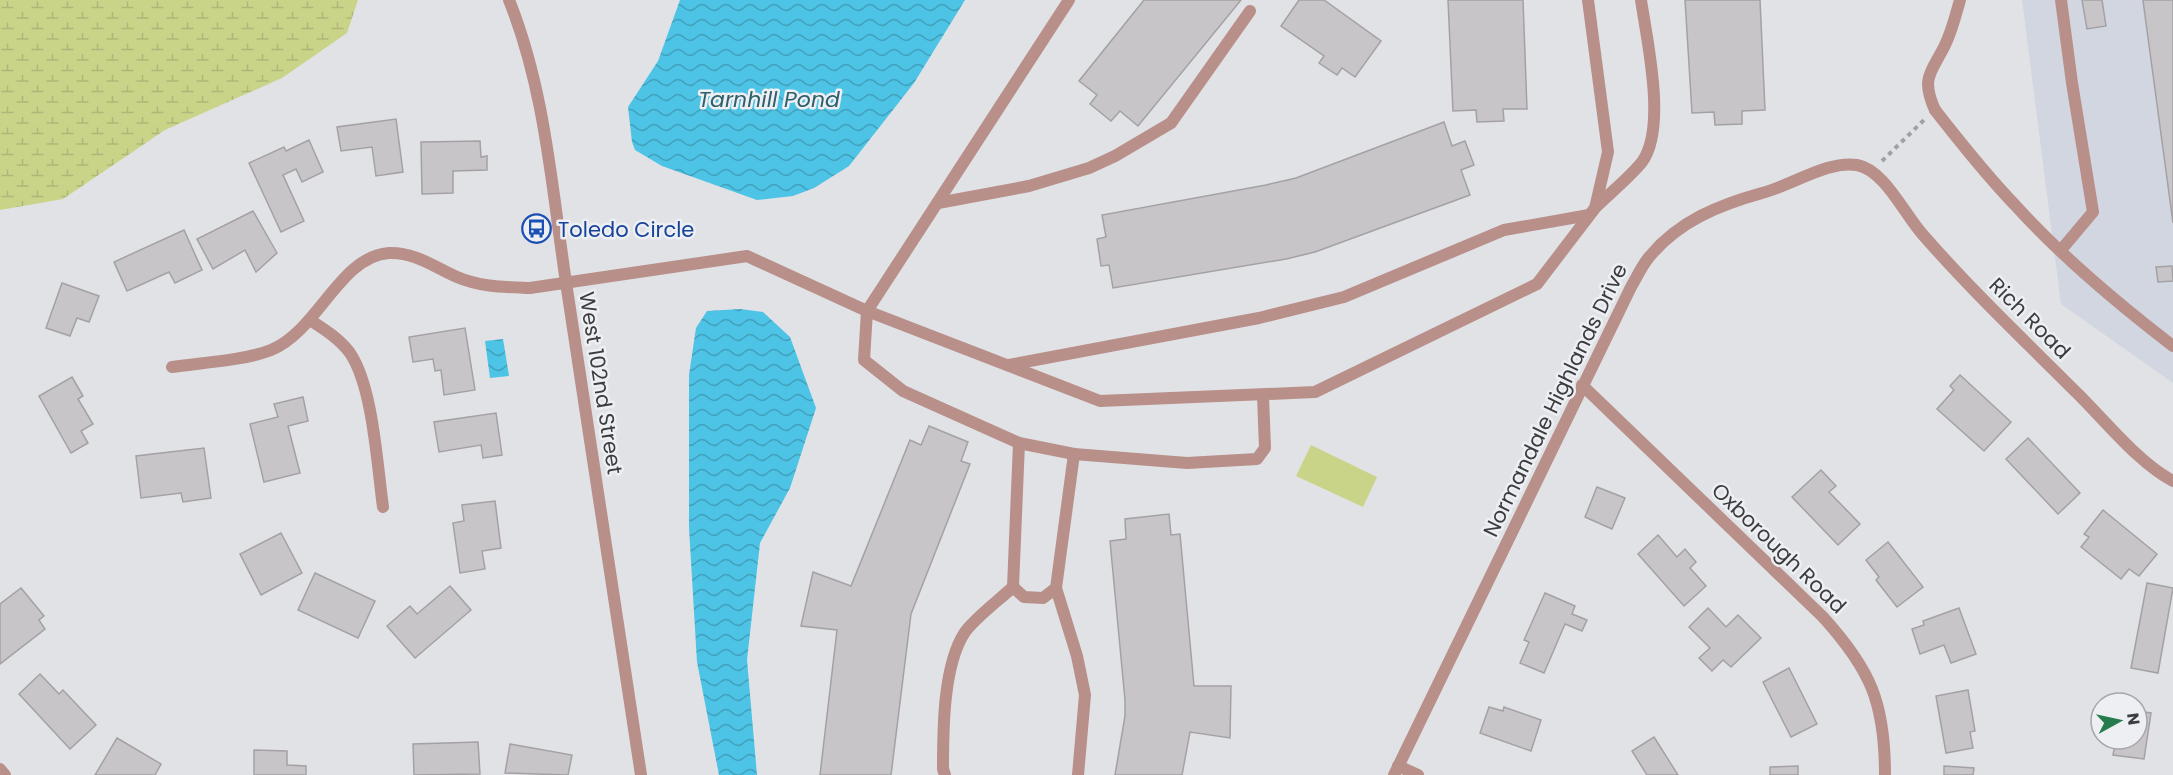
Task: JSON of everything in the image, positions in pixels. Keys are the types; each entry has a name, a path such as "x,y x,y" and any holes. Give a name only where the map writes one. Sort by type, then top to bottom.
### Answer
{"street":[{"name":"West 102nd Street","path":"509,0 533,71 544,128 641,775"},
{"path":"1070,0 867,311 864,360 903,391 1019,443 1074,454 1187,463 1257,459 1265,448 1263,396"},
{"path":"1588,0 1608,152 1592,212"},
{"path":"172,367 271,351 292,338 310,320 352,270 368,258 388,253 408,254 459,278 494,287 530,288 747,256 867,311 1100,401 1316,392 1537,284 1592,212 1642,162 1651,141 1656,111 1641,0"},
{"path":"1960,0 1945,45 1931,67 1928,91 1935,110 1969,154 2016,207 2115,301 2173,346"},
{"path":"2061,0 2093,212 2061,250"},
{"path":"938,203 1029,186 1089,168 1115,156 1171,123 1250,11"},
{"name":"Normandale Highlands Drive","path":"1396,770 1582,385 1648,258 1672,233 1731,202 1778,189 1838,165 1857,165 1873,170"},
{"name":"Rich Road","path":"1873,170 1922,235 1954,269 2135,452 2173,481"},
{"path":"1008,365 1259,318 1344,297 1504,230 1592,212"},
{"path":"310,320 332,335 349,351 361,373 367,397 383,507"},
{"name":"Oxborough Road","path":"1582,385 1823,617 1848,645 1867,675 1880,710 1885,746 1885,775"},
{"path":"945,775 943,723 954,650 966,630 1013,587 1019,443"},
{"path":"1074,454 1056,588 1077,656 1085,695 1078,775"},
{"path":"1013,587 1024,597 1043,598 1056,588"},
{"path":"0,769 5,775"},
{"path":"1396,770 1418,775"}],"path":[{"path":"1873,170 1935,110"}],"shaded area":[{"path":"2022,0 2173,0 2173,383 2061,304"}],"green space":[{"path":"0,0 358,0 347,33 282,78 165,130 63,199 0,210"},
{"path":"1311,445 1377,477 1363,507 1296,476"}],"water":[{"name":"Tarnhill Pond","path":"680,0 965,0 914,83 849,166 814,188 793,196 757,200 662,166 635,150 628,107 658,61"},
{"path":"740,309 763,312 790,337 816,408 790,488 760,543 747,660 757,775 719,775 697,662 689,528 689,375 696,328 707,311"},
{"path":"503,339 509,376 490,378 485,341"}],"building":[{"path":"1144,0 1241,0 1138,126 1120,111 1111,121 1090,104 1097,95 1079,81"},
{"path":"1299,0 1324,0 1381,41 1355,77 1342,68 1337,75 1319,63 1324,56 1281,26"},
{"path":"1448,0 1523,0 1527,109 1503,109 1504,121 1477,122 1476,110 1453,111"},
{"path":"1685,0 1760,0 1765,110 1742,111 1742,124 1715,125 1714,112 1692,113"},
{"path":"2082,0 2102,0 2106,26 2087,29"},
{"path":"2143,0 2173,0 2173,223 2144,8"},
{"path":"396,119 403,172 376,176 372,147 341,151 337,127"},
{"path":"1444,122 1452,146 1465,141 1474,165 1461,170 1470,195 1315,252 1286,259 1113,288 1109,265 1101,266 1097,239 1106,237 1102,215 1296,178"},
{"path":"309,140 323,172 302,182 296,169 283,175 304,221 281,232 249,163 284,147 286,151"},
{"path":"480,141 481,157 487,156 487,170 453,171 453,193 422,194 421,142"},
{"path":"253,211 277,253 256,272 245,250 213,269 197,239"},
{"path":"184,230 202,270 175,283 169,272 127,291 114,262"},
{"path":"2172,266 2173,281 2158,282 2156,267"},
{"path":"62,283 99,296 89,322 77,318 70,336 46,328"},
{"path":"465,328 475,390 444,395 441,370 435,371 433,359 413,362 409,337"},
{"path":"1960,375 2011,422 1984,451 1937,409 1954,390 1950,386"},
{"path":"72,377 83,396 78,399 93,424 81,431 88,443 71,453 39,396"},
{"path":"303,397 308,421 288,426 300,473 264,482 250,424 278,417 274,404"},
{"path":"496,413 502,455 483,458 481,445 439,452 434,422"},
{"path":"929,426 968,442 961,461 970,464 911,614 891,775 820,775 837,630 801,626 813,572 851,586 910,440 921,445"},
{"path":"2028,438 2080,493 2058,514 2006,459"},
{"path":"204,448 211,498 183,502 181,493 141,498 136,456"},
{"path":"1821,470 1836,486 1829,492 1860,524 1838,545 1792,497"},
{"path":"1597,487 1625,498 1612,529 1585,517"},
{"path":"495,501 501,548 482,551 485,569 460,573 453,523 464,521 462,505"},
{"path":"2103,510 2157,554 2139,576 2129,569 2121,579 2081,547 2089,537 2084,534"},
{"path":"1169,514 1171,535 1180,534 1194,686 1231,686 1230,738 1190,732 1182,775 1115,775 1125,716 1125,700 1110,541 1126,539 1125,519"},
{"path":"281,533 302,573 261,595 240,554"},
{"path":"1658,535 1677,557 1685,549 1696,562 1690,568 1706,586 1684,606 1638,554"},
{"path":"1888,542 1923,587 1897,607 1876,580 1879,577 1866,560"},
{"path":"315,573 375,601 358,638 298,610"},
{"path":"2147,583 2173,588 2158,673 2131,668"},
{"path":"450,586 471,610 415,658 387,626 410,606 417,614"},
{"path":"21,588 44,616 39,620 45,629 0,664 0,604"},
{"path":"1545,593 1575,606 1572,614 1587,620 1582,631 1565,624 1544,673 1520,663 1529,642 1524,640"},
{"path":"1708,608 1726,627 1738,615 1761,638 1731,667 1723,660 1712,671 1699,658 1710,648 1689,627"},
{"path":"1959,608 1976,654 1951,663 1944,645 1920,654 1912,629 1924,625 1923,621"},
{"path":"1789,668 1817,724 1791,737 1763,682"},
{"path":"40,674 59,694 63,690 96,725 70,749 19,694"},
{"path":"1968,690 1975,731 1970,732 1973,748 1946,753 1936,696"},
{"path":"1489,707 1503,711 1504,707 1541,720 1531,751 1480,733"},
{"path":"1654,737 1678,775 1647,775 1632,751"},
{"path":"117,738 161,764 155,775 95,775"},
{"path":"478,742 480,774 414,775 413,744"},
{"path":"510,744 572,755 568,775 505,773"},
{"path":"254,750 287,751 287,765 306,766 306,775 254,775"},
{"path":"2114,751 2145,751 2144,759 2113,755"},
{"path":"1798,766 1798,775 1770,775 1770,767"},
{"path":"1944,766 1974,768 1973,775 1944,775"}],"place":[{"name":"Toledo Circle","path":"537,229"}]}
